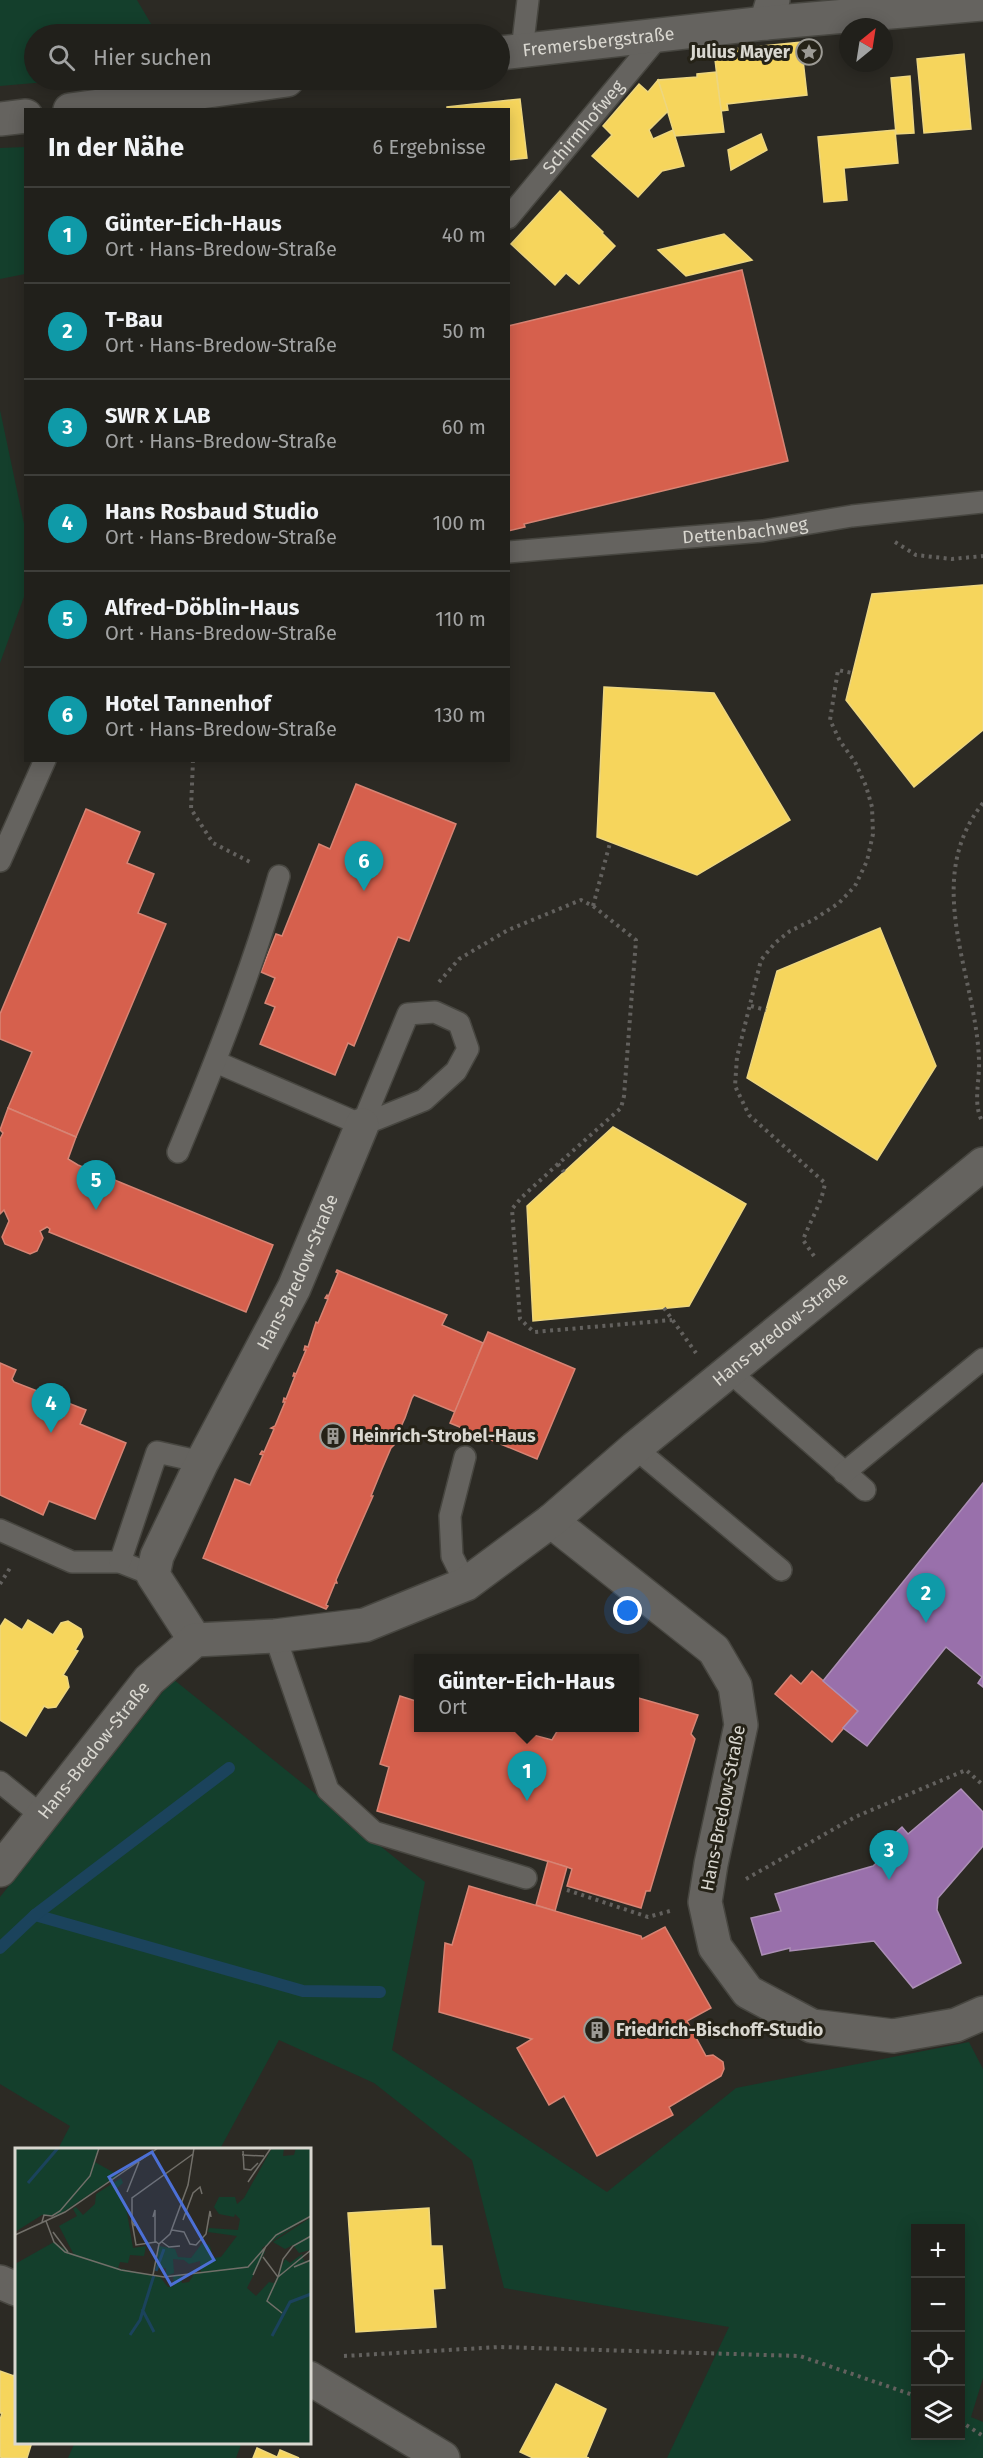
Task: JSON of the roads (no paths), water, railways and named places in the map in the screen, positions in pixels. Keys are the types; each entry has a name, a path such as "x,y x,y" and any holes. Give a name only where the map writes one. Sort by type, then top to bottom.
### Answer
{"street":[{"name":"Fremersbergstraße","path":"511,51 659,36 769,11 983,4"},
{"path":"84,108 214,90"},
{"path":"0,119 24,116"},
{"name":"Hans-Bredow-Straße","path":"153,1575 157,1556 202,1462 239,1396 294,1288 362,1125"},
{"name":"Hans-Bredow-Straße","path":"0,1870 149,1680 195,1640 275,1636 364,1625 466,1584 551,1521 635,1448 983,1164"},
{"name":"Hans-Bredow-Straße","path":"551,1521 714,1650 735,1686 741,1725 692,1905 715,1947 748,1992 812,2026 893,2036 956,2025 983,2013"},
{"path":"153,1575 195,1640"},
{"path":"0,2282 15,2289"},
{"path":"310,2379 443,2458"}],"lane":[{"path":"511,51 528,0"},
{"name":"Schirmhofweg","path":"510,216 659,36"},
{"name":"Dettenbachweg","path":"510,552 762,531 852,516 983,502"},
{"path":"0,861 44,762"},
{"path":"178,1152 216,1062 268,916 279,876"},
{"path":"216,1062 362,1125 424,1100 456,1071 468,1049 459,1023 435,1012 408,1014 362,1125"},
{"path":"844,1473 983,1359"},
{"path":"724,1377 865,1490"},
{"path":"635,1448 781,1570"},
{"path":"120,1563 157,1452 202,1462"},
{"path":"465,1457 450,1516 452,1556 466,1584"},
{"path":"0,1530 72,1562 120,1563 153,1575"},
{"path":"275,1636 328,1790 374,1832 525,1878"},
{"path":"0,1782 42,1816"}],"waterway":[{"path":"0,1948 35,1915 229,1768"},
{"path":"35,1915 303,1991 380,1992"}],"place":[{"name":"Julius Mayer","path":"809,52"},
{"name":"Hotel Tannenhof","path":"364,891"},
{"name":"Alfred-Döblin-Haus","path":"96,1210"},
{"name":"Hans Rosbaud Studio","path":"51,1433"},
{"name":"Heinrich-Strobel-Haus","path":"333,1436"},
{"name":"T-Bau","path":"926,1623"},
{"name":"Günter-Eich-Haus","path":"527,1801"},
{"name":"SWR X LAB","path":"889,1880"},
{"name":"Friedrich-Bischoff-Studio","path":"597,2030"}]}
